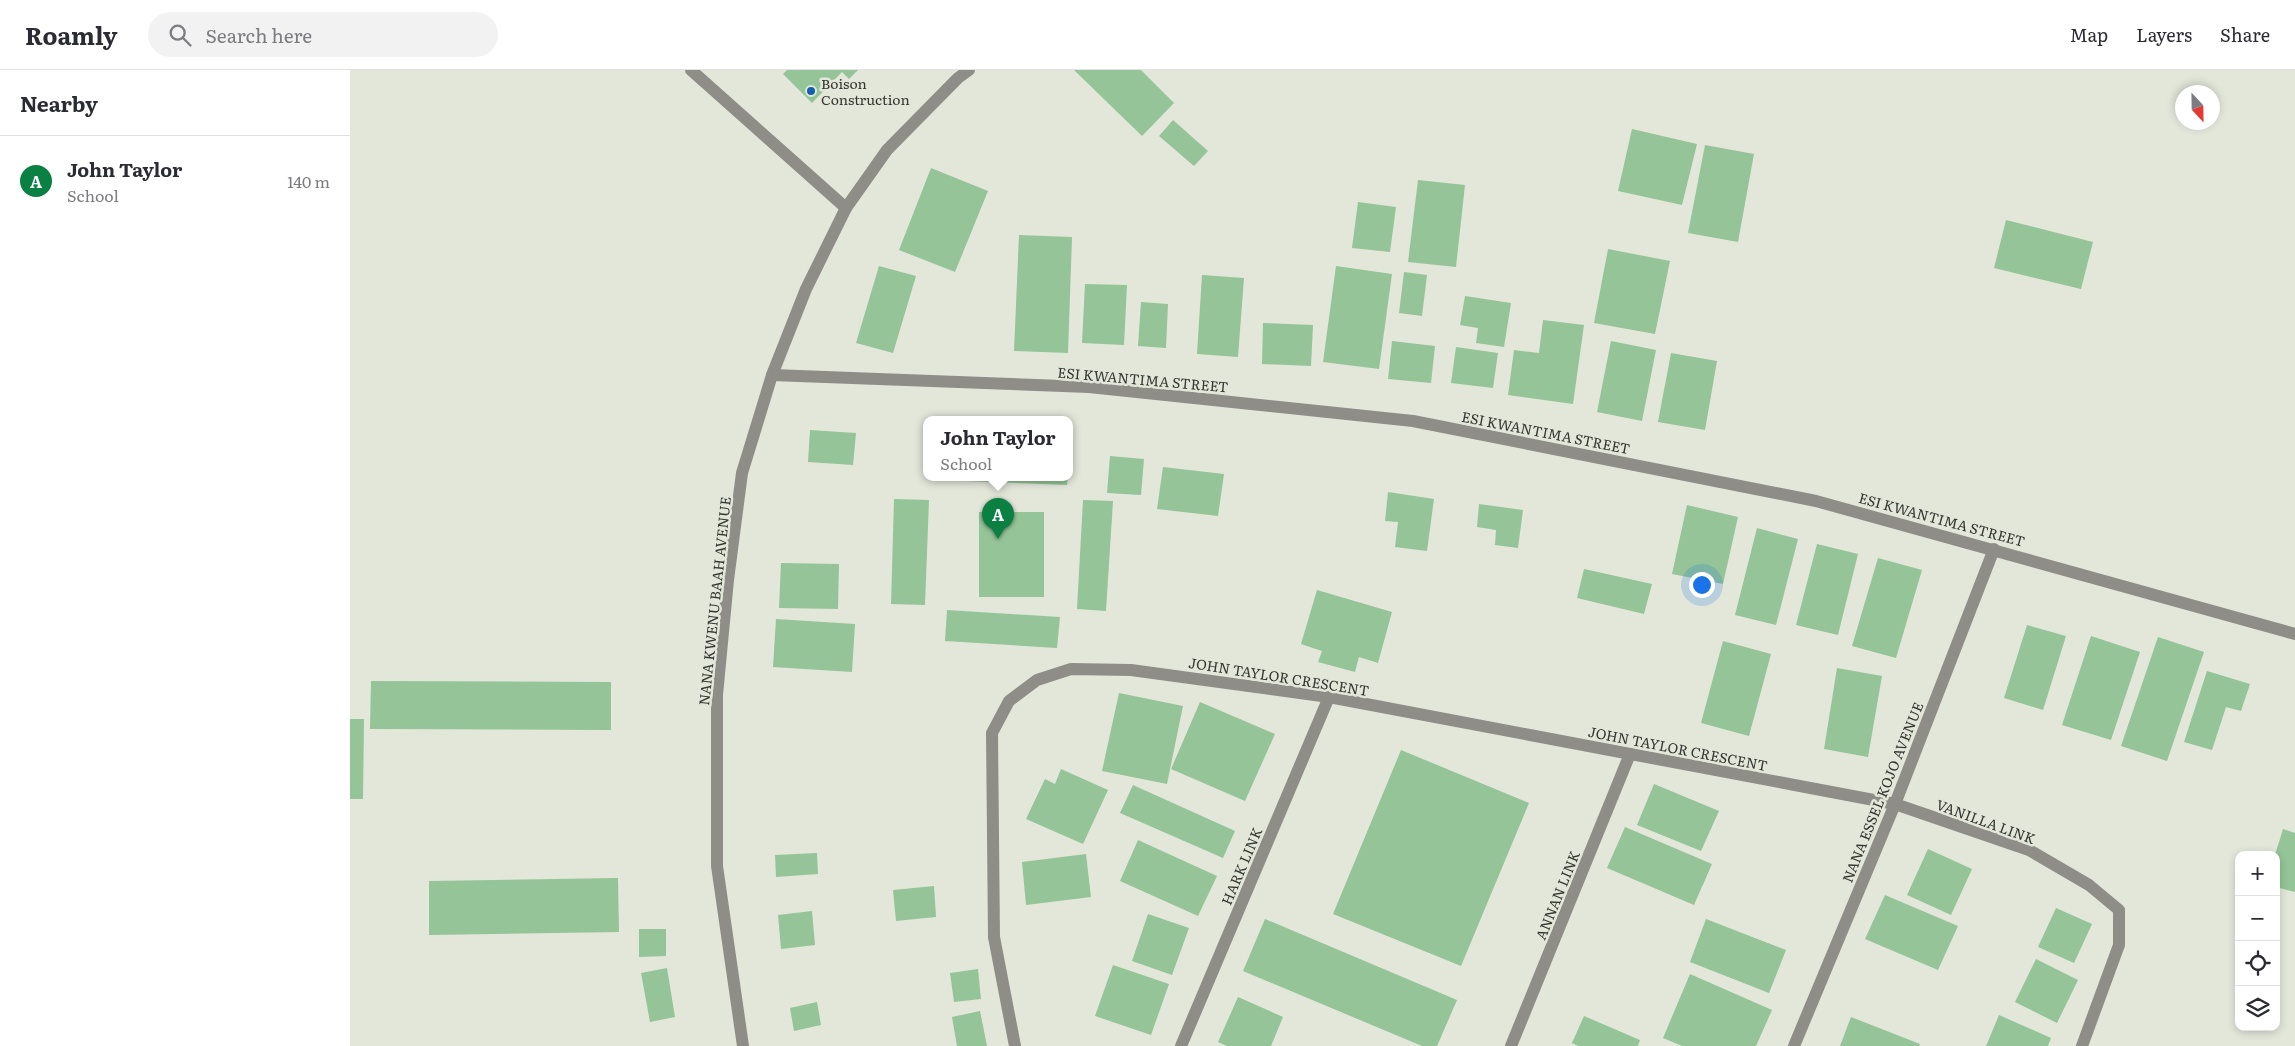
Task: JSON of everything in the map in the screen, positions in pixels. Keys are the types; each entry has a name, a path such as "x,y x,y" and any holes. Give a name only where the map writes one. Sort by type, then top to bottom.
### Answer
{"street":[{"path":"691,70 846,208"},
{"name":"NANA KWENU BAAH AVENUE","path":"743,1046 717,866 717,695 728,580 742,473 772,376 806,290 846,208 887,150 954,74 970,70"},
{"name":"ESI KWANTIMA STREET","path":"772,376 1088,387 1413,421 1816,500 1994,548 2295,634"},
{"name":"NANA ESSEL KOJO AVENUE","path":"1794,1046 1894,804 1994,548"},
{"name":"JOHN TAYLOR CRESCENT","path":"1015,1046 994,938 992,733 1010,701 1037,680 1071,669 1131,670 1328,697 1894,804"},
{"name":"HARK LINK","path":"1181,1046 1328,697"},
{"name":"ANNAN LINK","path":"1511,1046 1630,754"},
{"name":"VANILLA LINK","path":"1894,804 2029,850 2089,885 2119,910 2119,945 2082,1046"}],"building":[{"name":"Boison Construction","path":"787,70 858,70 849,79 842,72 812,103 783,74"},
{"path":"1074,70 1141,70 1174,103 1142,136"},
{"path":"1173,120 1208,151 1194,166 1159,136"},
{"path":"1632,129 1697,144 1682,205 1618,191"},
{"path":"1705,145 1754,154 1738,242 1688,233"},
{"path":"931,168 988,191 955,272 899,250"},
{"path":"1418,180 1465,185 1456,267 1408,262"},
{"path":"1358,202 1396,207 1390,252 1352,248"},
{"path":"2006,220 2093,242 2081,289 1994,268"},
{"path":"1019,235 1072,237 1068,353 1014,351"},
{"path":"1608,249 1670,261 1655,334 1594,323"},
{"path":"879,266 916,276 893,353 856,343"},
{"path":"1336,266 1392,274 1379,369 1323,362"},
{"path":"1404,272 1427,275 1422,316 1399,313"},
{"path":"1202,275 1244,278 1238,357 1197,354"},
{"path":"1085,284 1127,285 1124,345 1082,343"},
{"path":"1465,296 1511,303 1504,347 1476,343 1478,328 1460,325"},
{"path":"1141,302 1168,304 1166,348 1138,346"},
{"path":"1543,320 1584,325 1573,404 1508,395 1514,350 1539,353"},
{"path":"1263,323 1313,325 1311,366 1262,364"},
{"path":"1392,341 1435,346 1431,383 1388,379"},
{"path":"1611,341 1656,350 1642,421 1597,412"},
{"path":"1456,347 1498,353 1493,388 1451,383"},
{"path":"1671,353 1717,361 1705,430 1658,422"},
{"path":"810,430 856,433 853,465 808,462"},
{"path":"1110,456 1144,459 1141,495 1107,493"},
{"path":"1163,467 1224,474 1218,516 1157,509"},
{"path":"964,481 1068,481 1067,485"},
{"path":"1388,492 1434,499 1427,551 1395,547 1398,522 1385,521"},
{"path":"894,499 929,500 925,605 891,604"},
{"path":"1083,500 1113,501 1106,611 1077,609"},
{"path":"1479,504 1523,510 1518,548 1495,545 1496,530 1477,527"},
{"path":"1687,505 1738,517 1723,584 1672,574"},
{"path":"979,512 1044,512 1044,597 979,597"},
{"path":"1757,528 1798,539 1776,625 1735,615"},
{"path":"1817,544 1858,554 1838,635 1796,625"},
{"path":"1878,558 1922,570 1896,658 1852,646"},
{"path":"781,563 839,564 838,609 779,608"},
{"path":"1584,569 1652,584 1644,614 1577,598"},
{"path":"1317,590 1392,612 1378,663 1359,657 1355,672 1318,662 1322,651 1301,644"},
{"path":"947,610 1060,617 1057,648 945,641"},
{"path":"776,619 855,624 852,672 773,667"},
{"path":"2027,625 2066,636 2043,710 2004,698"},
{"path":"2091,636 2140,652 2111,740 2062,725"},
{"path":"2158,637 2204,652 2167,761 2121,746"},
{"path":"1723,641 1771,654 1749,736 1701,723"},
{"path":"1837,668 1882,676 1868,757 1824,749"},
{"path":"2207,671 2250,684 2241,711 2226,707 2212,750 2184,742"},
{"path":"371,681 611,682 611,730 370,729"},
{"path":"1119,693 1183,706 1167,784 1102,771"},
{"path":"1200,702 1275,734 1245,801 1171,769"},
{"path":"350,719 364,719 363,799 350,799"},
{"path":"1401,750 1529,803 1461,966 1333,914"},
{"path":"1061,769 1108,790 1083,844 1026,819 1045,779 1055,784"},
{"path":"1654,784 1719,811 1701,851 1637,825"},
{"path":"1133,785 1235,831 1223,858 1120,813"},
{"path":"1625,827 1712,864 1694,905 1607,868"},
{"path":"2283,829 2295,833 2295,892 2280,888 2280,851 2276,851"},
{"path":"1138,840 1217,876 1198,916 1120,881"},
{"path":"1928,849 1972,869 1951,915 1907,895"},
{"path":"817,853 818,874 776,877 775,855"},
{"path":"1086,854 1091,897 1026,905 1022,862"},
{"path":"618,878 619,932 429,935 429,881"},
{"path":"934,886 936,917 896,921 893,890"},
{"path":"1885,895 1958,926 1938,970 1865,939"},
{"path":"2056,908 2092,924 2074,963 2038,947"},
{"path":"812,911 815,945 781,949 778,915"},
{"path":"1148,914 1189,928 1172,975 1132,961"},
{"path":"1265,919 1457,1000 1437,1046 1422,1046 1243,971"},
{"path":"1706,919 1786,950 1769,993 1690,962"},
{"path":"639,929 666,929 666,956 639,957"},
{"path":"2036,959 2078,980 2057,1023 2015,1002"},
{"path":"1113,965 1169,984 1151,1035 1095,1016"},
{"path":"667,968 675,1017 650,1022 641,973"},
{"path":"978,969 981,999 954,1002 950,973"},
{"path":"1690,974 1772,1010 1756,1046 1682,1046 1663,1038"},
{"path":"1238,997 1283,1017 1271,1046 1227,1046 1218,1042"},
{"path":"817,1002 821,1025 794,1031 790,1008"},
{"path":"980,1011 987,1046 957,1046 952,1017"},
{"path":"1999,1015 2051,1038 2048,1046 1986,1046"},
{"path":"1584,1016 1640,1040 1638,1046 1578,1046 1572,1043"},
{"path":"1851,1017 1920,1044 1919,1046 1840,1046"}],"place":[{"name":"Boison Construction","path":"811,91"},
{"name":"John Taylor","path":"998,539"}]}
